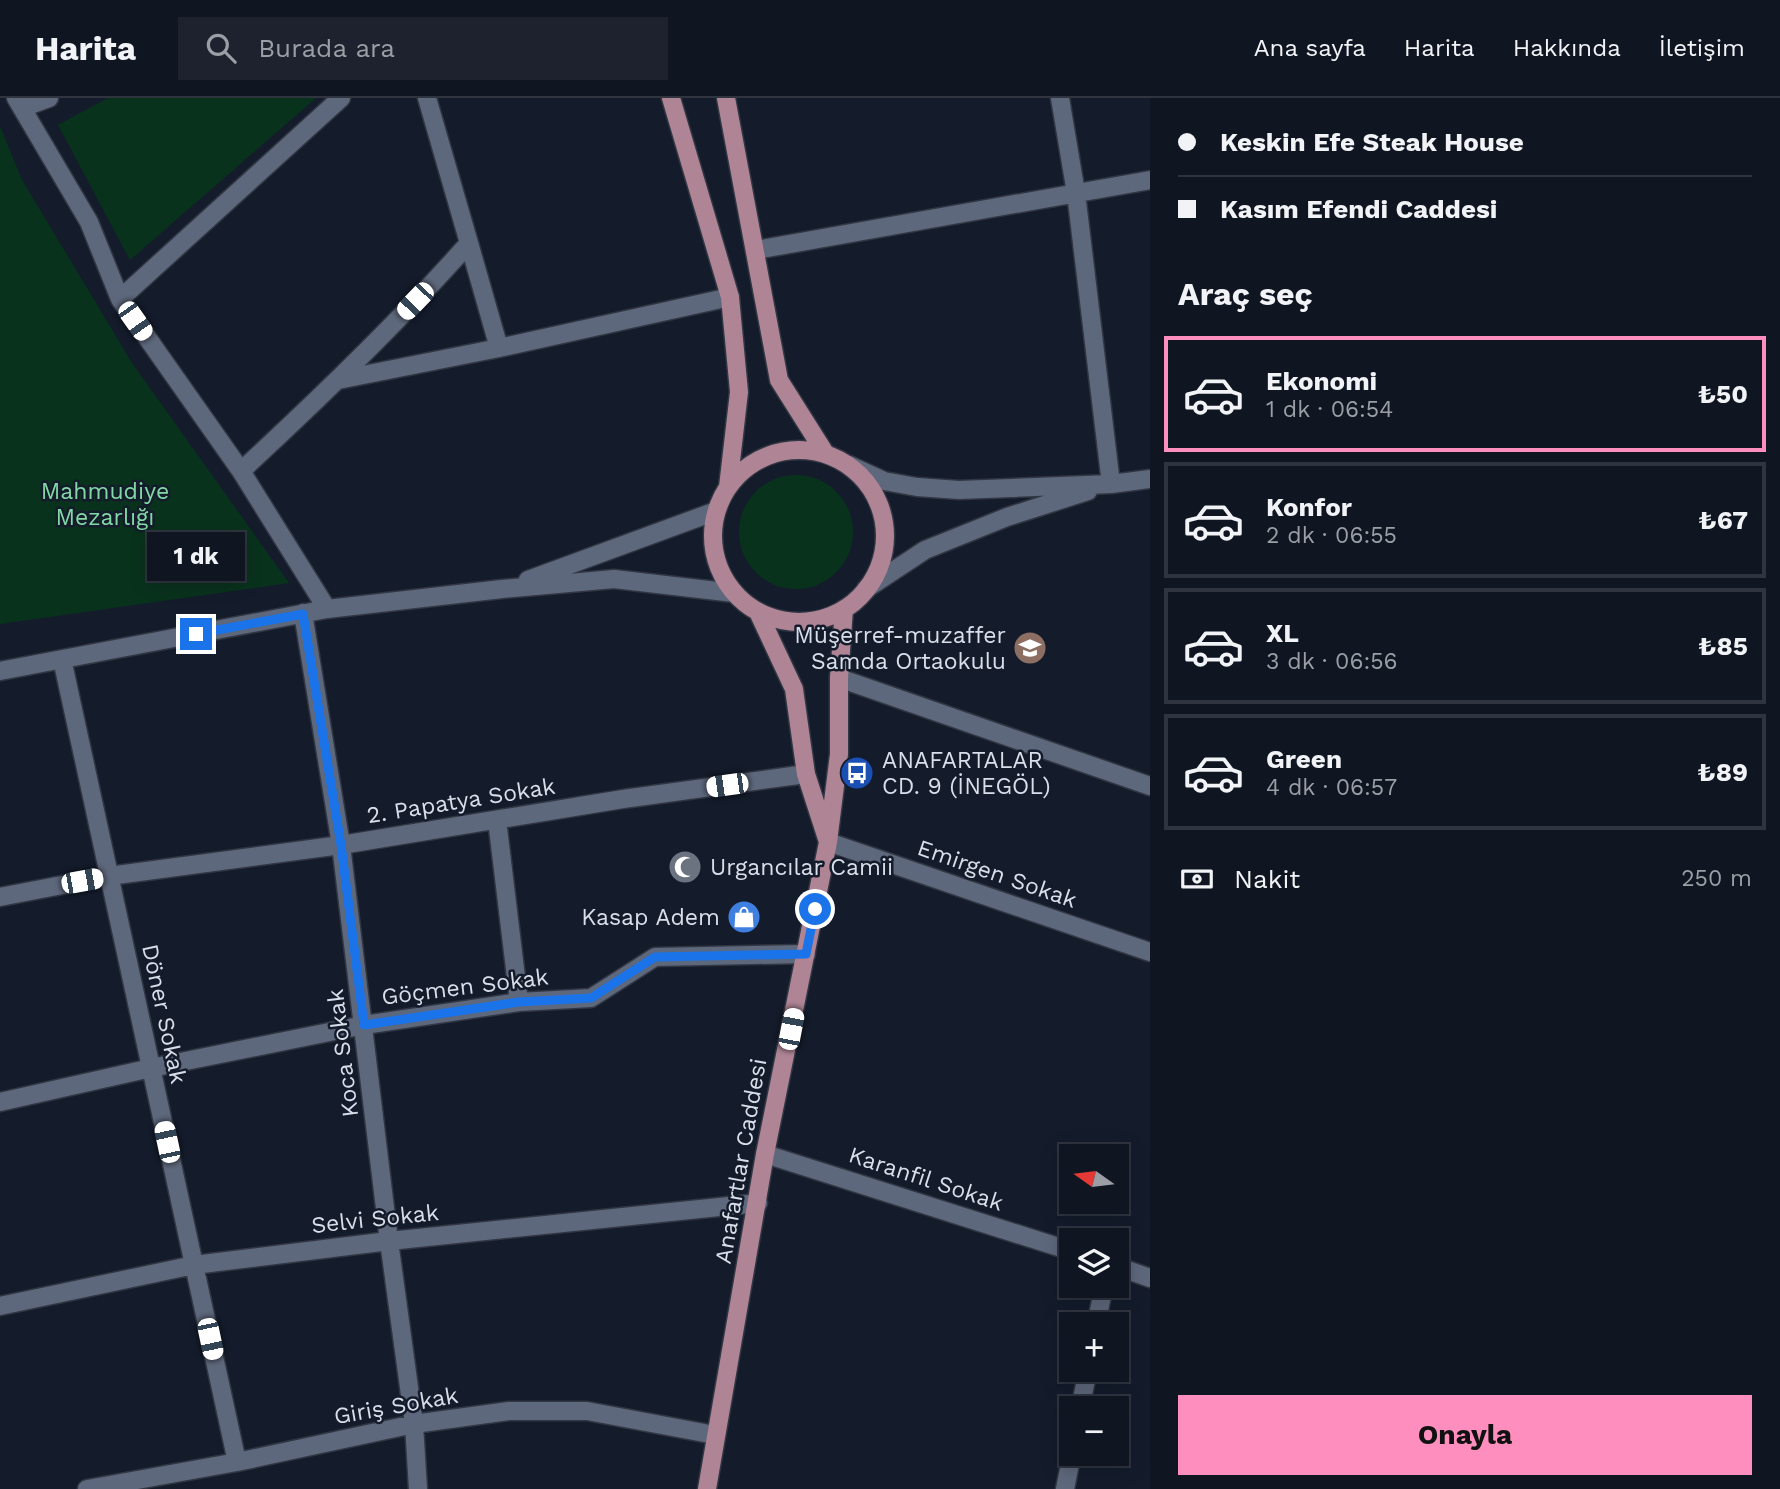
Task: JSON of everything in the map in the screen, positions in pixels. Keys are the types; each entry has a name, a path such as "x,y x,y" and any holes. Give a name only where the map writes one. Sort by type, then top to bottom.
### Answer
{"main road":[{"path":"671,98 730,296 738,392 728,486"},
{"path":"726,98 757,250 779,380 825,453"},
{"path":"798,449 825,453 849,466 868,485 881,509 885,536 881,563 866,589 844,609 816,620 786,622 758,612 734,593 719,568 713,538 716,511 728,486 747,467 771,454 798,449"},
{"name":"Anafartlar Caddesi","path":"707,1489 765,1154 828,842 839,754 839,678 844,609"},
{"path":"758,612 794,689 806,774 828,842"}],"street":[{"path":"50,98 19,103 89,222 120,299 241,471 327,609"},
{"path":"120,299 341,98"},
{"path":"427,98 499,348"},
{"path":"1060,98 1076,193 1111,484"},
{"path":"757,250 1150,180"},
{"path":"241,471 338,380 435,282 469,243"},
{"path":"338,380 499,348 730,296"},
{"path":"849,466 884,481 959,490 1111,484 1150,479"},
{"path":"866,589 925,550 1007,517 1111,484"},
{"path":"502,589 716,511"},
{"path":"0,671 327,609 502,589 614,579 734,593"},
{"name":"Koca Sokak","path":"303,614 341,845 414,1424 418,1489"},
{"name":"Döner Sokak","path":"62,659 237,1462"},
{"path":"839,678 1150,786"},
{"name":"2. Papatya Sokak","path":"0,897 109,877 341,845 623,799 806,774"},
{"path":"497,820 519,1002"},
{"name":"Emirgen Sokak","path":"828,842 1150,952"},
{"name":"Göçmen Sokak","path":"0,1102 364,1025 519,1002 591,998 655,957 806,954"},
{"name":"Karanfil Sokak","path":"765,1154 1059,1247"},
{"name":"Selvi Sokak","path":"0,1306 194,1265 389,1241 758,1203"},
{"path":"1129,1271 1150,1278"},
{"name":"Giriş Sokak","path":"87,1489 237,1462 414,1424 509,1410 587,1411 715,1435"},
{"path":"1065,1489 1070,1466"}],"green space":[{"path":"108,98 316,98 130,260 58,125"},
{"name":"Mahmudiye Mezarlığı","path":"0,126 22,180 132,363 289,583 0,624"},
{"path":"796,475 818,480 836,492 848,510 853,532 848,554 836,572 818,584 796,589 774,584 756,572 744,554 739,532 744,510 756,492 774,480"}],"place":[{"name":"Müşerref-muzaffer Samda Ortaokulu","path":"1030,648"},
{"name":"ANAFARTALAR CD. 9 (İNEGÖL)","path":"857,773"},
{"name":"Urgancılar Camii","path":"685,867"},
{"name":"Kasap Adem","path":"744,917"}],"route":[{"path":"196,634 303,614 341,845 364,1025 519,1002 591,998 655,957 806,954 815,909"}]}
